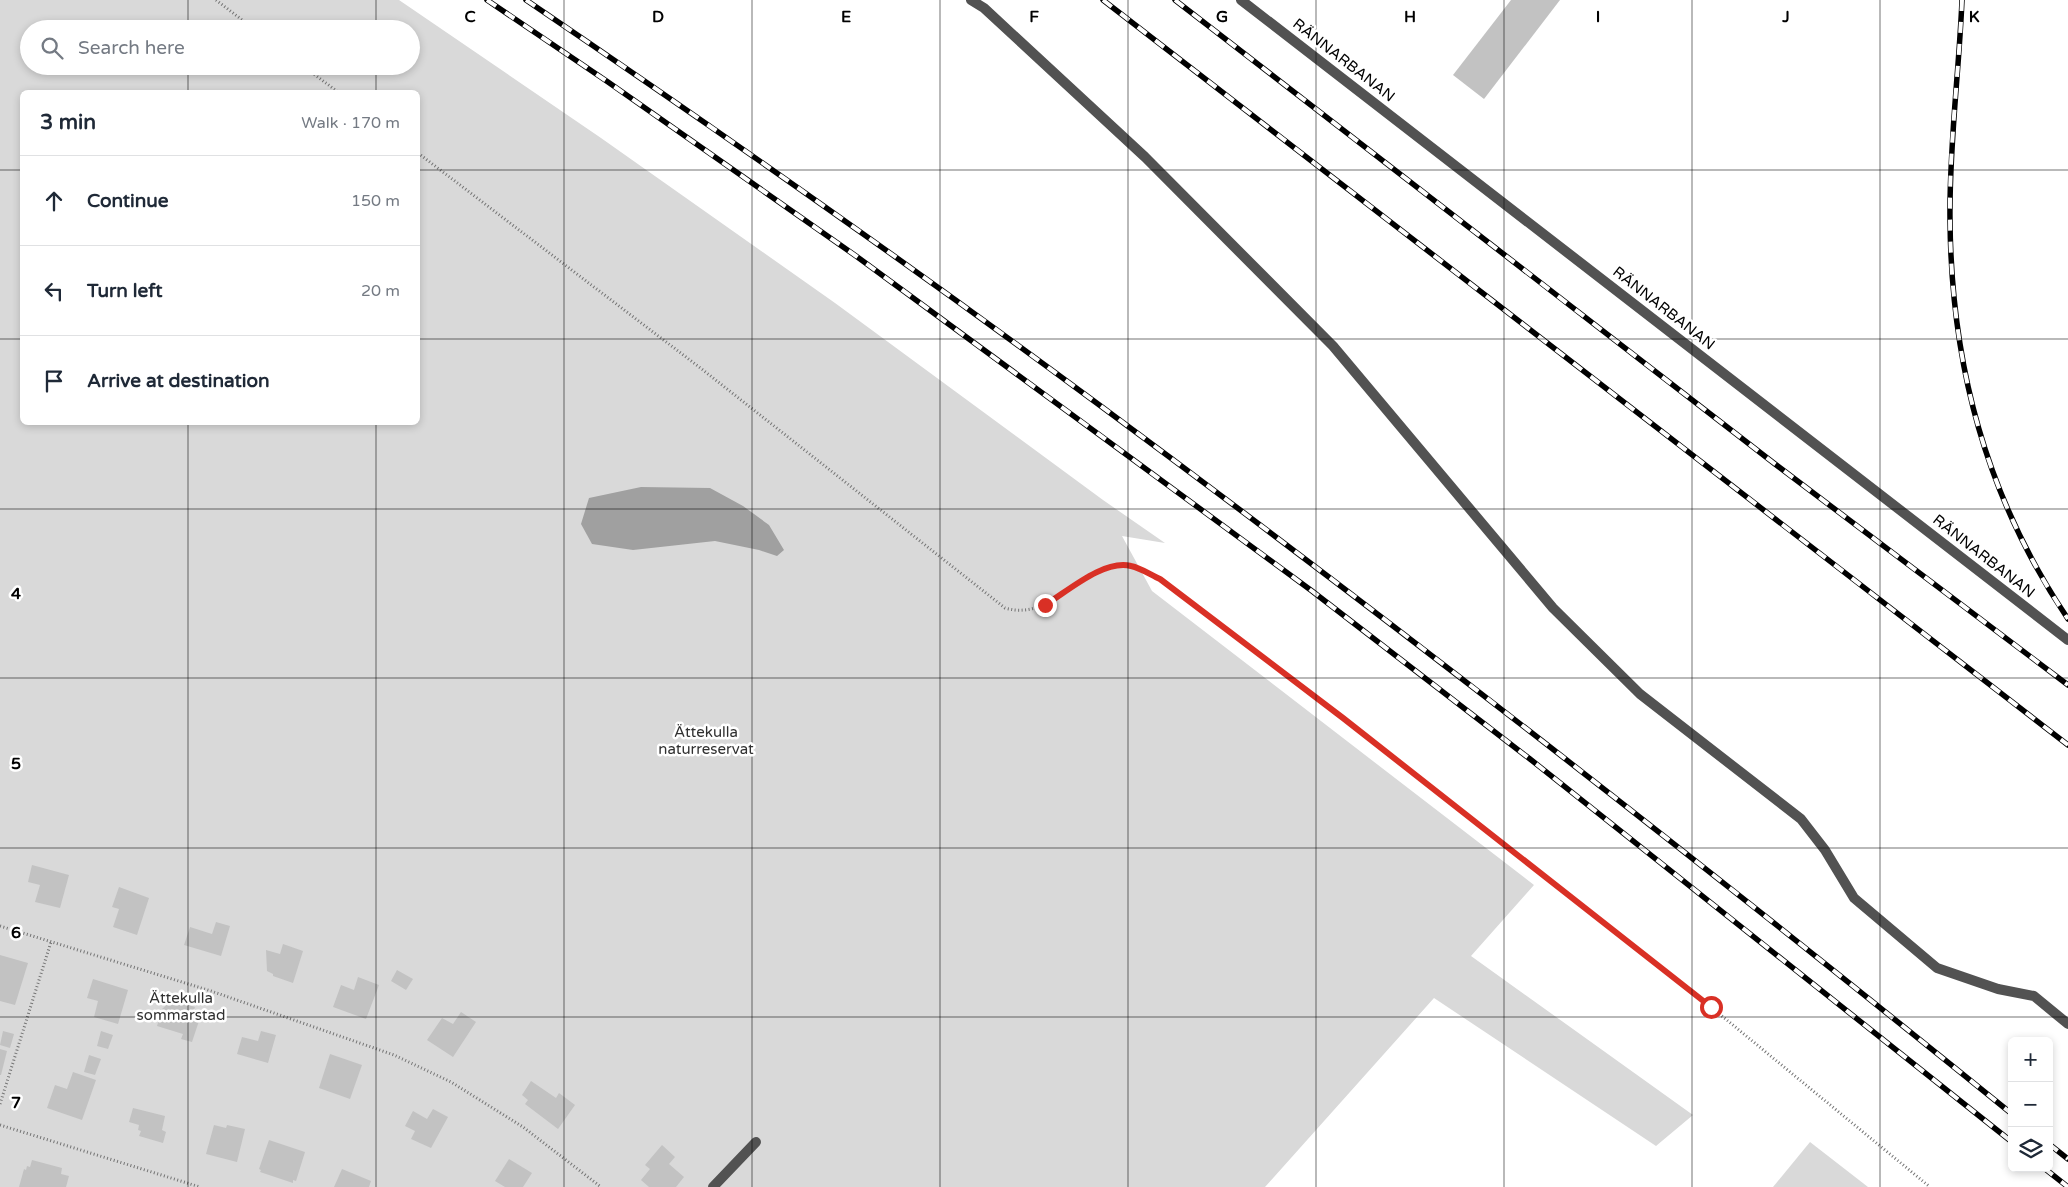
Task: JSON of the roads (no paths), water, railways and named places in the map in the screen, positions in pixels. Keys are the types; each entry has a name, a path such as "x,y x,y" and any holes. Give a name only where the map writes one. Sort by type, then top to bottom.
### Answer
{"street":[{"path":"971,0 984,8 1145,157 1333,346 1553,608 1640,694 1801,819 1826,850 1854,898 1937,968 1998,989 2034,996 2068,1024"},
{"name":"RÄNNARBANAN","path":"1241,0 2068,640"},
{"path":"715,1186 756,1142"}],"railway":[{"path":"487,0 608,82 856,256 1312,591 1530,759 2008,1139"},
{"path":"526,0 885,250 1214,490 1673,843 2008,1111"},
{"path":"1103,0 2068,745"},
{"path":"1175,0 1775,464 2068,685"},
{"path":"1962,0 1950,192 1952,273 1957,326 1966,378 1979,428 1995,477 2015,526 2039,573 2068,619"},
{"path":"2053,1147 2068,1159"},
{"path":"2049,1172 2068,1187"}],"park label":[{"name":"Ättekulla naturreservat","path":"706,740"},
{"name":"Ättekulla sommarstad","path":"181,1006"}]}
